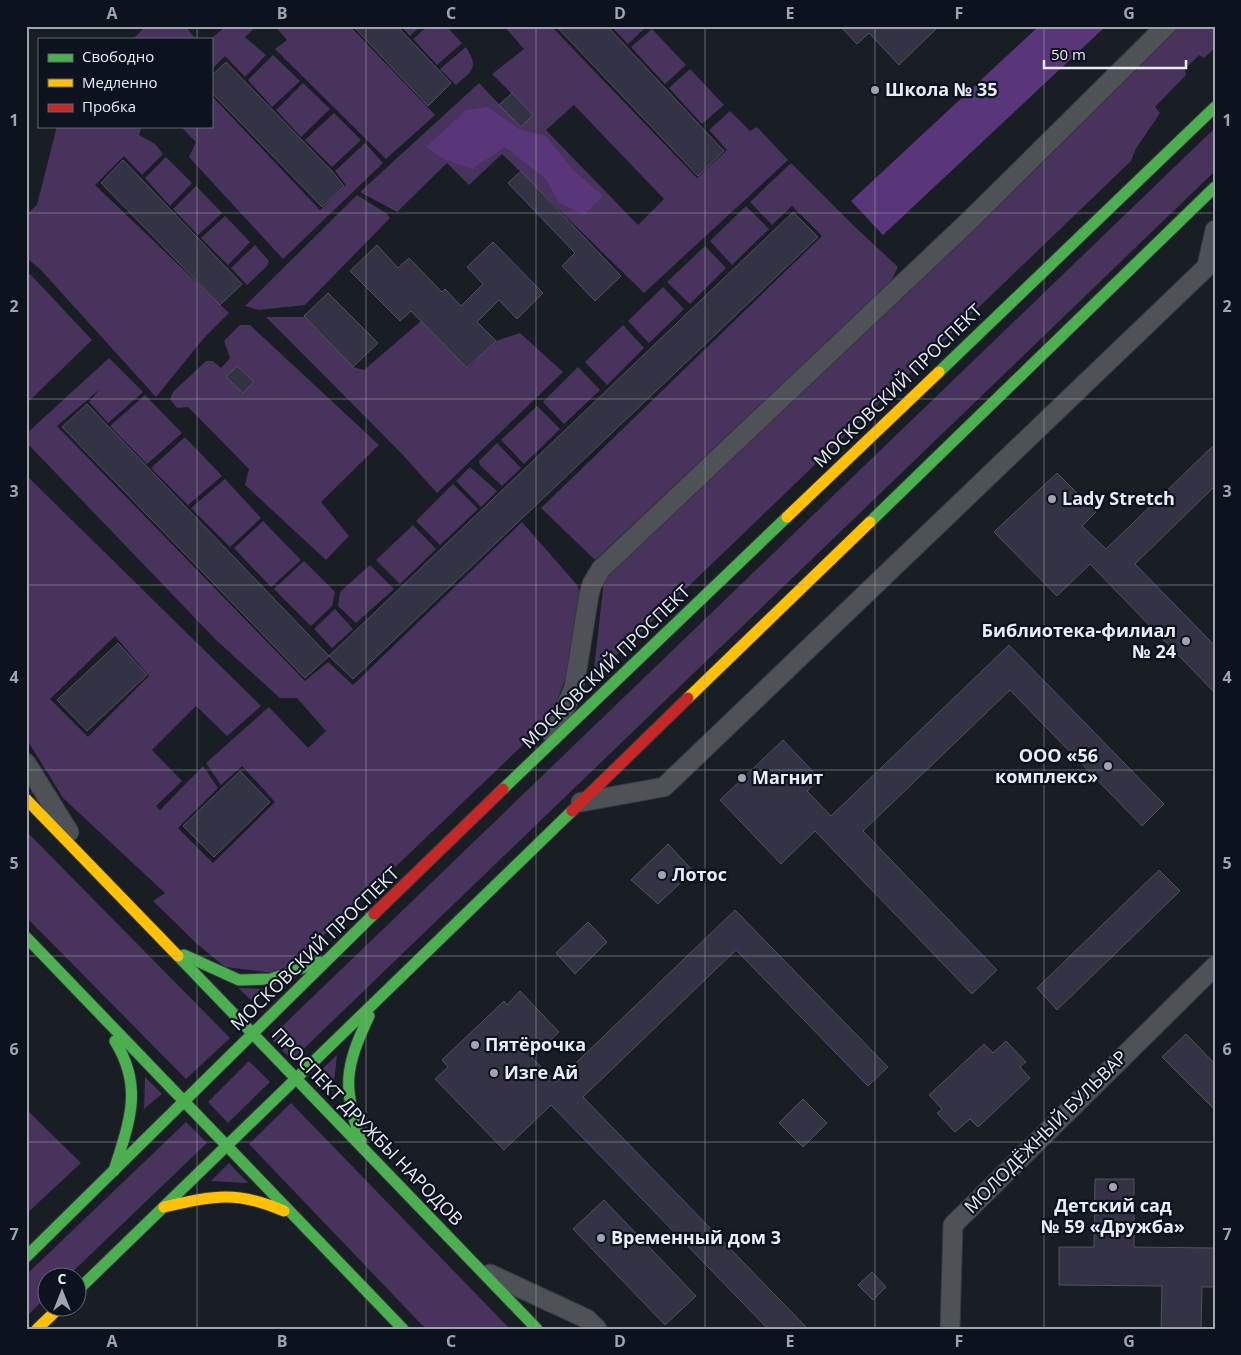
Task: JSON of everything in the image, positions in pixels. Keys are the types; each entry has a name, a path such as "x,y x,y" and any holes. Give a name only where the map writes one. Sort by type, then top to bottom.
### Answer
{"main road":[{"name":"МОСКОВСКИЙ ПРОСПЕКТ","path":"26,1257 331,956 1215,106"},
{"path":"88,1280 1215,187"},
{"name":"ПРОСПЕКТ ДРУЖБЫ НАРОДОВ","path":"26,799 537,1329"},
{"path":"26,937 403,1329"},
{"path":"171,949 239,980 271,979 296,972 331,956"},
{"path":"365,1150 350,1112 347,1091 348,1063 377,1000"},
{"path":"100,1014 126,1058 130,1073 127,1128 113,1173"},
{"path":"164,1207 232,1194 260,1199 294,1216"},
{"path":"37,1329 49,1318"}],"street":[{"path":"547,748 574,688 592,584 601,569 968,222 1166,26"},
{"path":"581,802 664,787 1211,263 1215,230"},
{"path":"26,763 88,863"},
{"name":"МОЛОДЁЖНЫЙ БУЛЬВАР","path":"950,1329 953,1225 1215,966"},
{"path":"480,1269 587,1319 597,1329"}],"shaded area":[{"path":"146,26 185,26 195,38 134,38"},
{"path":"226,26 256,26 245,37 266,55 245,77 225,56 212,69 212,38"},
{"path":"275,26 350,26 435,115 386,159 275,49 287,40"},
{"path":"401,26 421,26 410,36"},
{"path":"428,26 446,26 462,43 437,65 413,39"},
{"path":"504,26 551,26 697,178 727,150 709,130 730,111 750,131 757,127 788,160 644,293 502,154 469,185 447,163 397,212 360,192 479,83 521,127 533,115 492,74 524,49","holes":["574,105 664,199 638,225 546,130"]},
{"path":"611,26 647,26 628,44"},
{"path":"1039,26 1106,26 883,235 851,201"},
{"path":"1176,26 1215,26 1215,48 1204,58 1199,55 1185,69 1186,75 1155,107 1160,113 1135,150 1131,161 593,678 604,580"},
{"path":"652,29 686,65 665,84 631,47"},
{"path":"466,47 472,60 472,68 467,76 456,85 440,69"},
{"path":"273,55 300,81 272,107 248,80"},
{"path":"690,69 724,105 702,124 669,88"},
{"path":"303,83 330,109 301,137 276,110"},
{"path":"212,96 320,210 346,185 335,171 365,143 383,163 283,259 189,157 196,142 182,128 212,128"},
{"path":"488,107 519,129 546,136 572,169 603,196 584,215 558,202 546,179 505,147 472,169 444,159 426,147 466,110"},
{"path":"334,113 361,140 332,167 305,140"},
{"path":"56,128 141,128 139,135 155,144 163,154 142,175 124,156 95,185 229,313 203,339 156,397 40,269 29,260 26,264 26,215 37,205"},
{"path":"1215,128 1215,171 292,1060 270,1038"},
{"path":"166,157 192,183 170,206 145,178"},
{"path":"791,163 898,267 891,281 595,560 541,508 822,236 792,206 772,225 750,202"},
{"path":"196,186 222,213 198,235 173,209"},
{"path":"357,195 386,213 390,218 305,305 259,310 245,306"},
{"path":"746,206 769,229 732,265 710,241"},
{"path":"225,216 250,242 228,265 201,238"},
{"path":"255,245 269,261 267,266 247,285 231,268"},
{"path":"705,246 726,268 690,304 667,282"},
{"path":"30,274 92,340 26,404 26,278"},
{"path":"663,287 684,309 649,343 628,321"},
{"path":"266,317 305,317 353,367 364,370 421,321 468,368 496,341 520,333 563,372 437,493 402,454"},
{"path":"240,325 250,325 379,445 321,502 349,536 326,560 245,485 249,469 188,407 177,408 170,399 173,392 206,361 213,361 221,368 230,358 224,341"},
{"path":"623,325 644,348 607,385 585,362"},
{"path":"109,358 143,392 108,423 89,402 100,389 57,426 305,681 328,662 353,685 522,522 577,585 583,598 574,658 549,720 297,961 274,973 225,967 196,943 153,901 165,893 63,798 26,738 26,475 261,706 227,736 196,706 152,750 182,781 156,806 160,810 203,766 218,788 178,828 213,863 275,802 242,766 221,785 206,763 269,707 308,748 326,731 297,698 280,698 217,641 26,442 26,434","holes":["115,636 149,676 88,737 50,699"]},
{"path":"578,367 600,390 564,424 543,402"},
{"path":"145,395 182,433 147,464 110,426"},
{"path":"537,406 560,429 524,464 501,440"},
{"path":"185,437 222,476 188,505 151,468"},
{"path":"497,443 521,468 502,486 480,465 479,461"},
{"path":"470,467 497,491 481,507 456,481"},
{"path":"225,479 261,518 230,547 191,508"},
{"path":"453,484 478,509 440,545 416,521"},
{"path":"263,521 301,560 271,587 234,548"},
{"path":"413,525 436,549 400,584 376,560"},
{"path":"304,561 335,592 332,606 311,626 274,589"},
{"path":"370,565 394,589 356,623 338,606 340,592"},
{"path":"335,609 353,629 332,648 314,629"},
{"path":"26,831 230,1038 186,1079 26,917"},
{"path":"238,988 270,989 254,1003"},
{"path":"337,1055 333,1091 317,1074"},
{"path":"249,1061 270,1082 228,1123 208,1102"},
{"path":"145,1077 162,1094 144,1109"},
{"path":"291,1103 510,1329 427,1329 421,1324 249,1144"},
{"path":"26,1109 81,1163 26,1214"},
{"path":"186,1122 207,1143 76,1268 38,1268 38,1305 26,1317 26,1275"},
{"path":"229,1163 248,1183 211,1181"}],"building":[{"path":"353,26 397,26 451,83 428,106"},
{"path":"556,26 607,26 724,151 698,176"},
{"path":"840,26 939,26 899,65 869,33 857,44"},
{"path":"226,62 332,171 344,186 322,207 212,93 212,75"},
{"path":"512,93 533,115 521,127 499,105"},
{"path":"123,160 242,284 220,305 101,183"},
{"path":"521,171 621,276 595,301 562,266 575,253 508,183"},
{"path":"793,212 818,237 353,679 329,656"},
{"path":"493,242 543,293 517,319 499,300 477,322 496,341 467,368 411,311 400,321 350,271 377,245 398,268 409,258 442,292 445,289 461,306 483,284 467,267"},
{"path":"328,293 378,343 353,367 304,316"},
{"path":"237,366 254,382 243,393 226,377"},
{"path":"87,404 329,656 305,678 62,427"},
{"path":"1215,444 1215,486 1135,564 1215,646 1215,693 1090,564 1057,596 994,532 1057,473 1096,512 1082,526 1106,549"},
{"path":"118,643 147,675 87,731 57,700"},
{"path":"1009,645 1164,804 1142,826 1010,690 863,831 997,970 972,994 815,831 781,864 720,800 783,740 820,779 807,791 831,816"},
{"path":"240,771 270,802 214,857 183,826"},
{"name":"Лотос","path":"668,844 693,871 658,904 631,880"},
{"path":"1159,870 1180,891 1057,1010 1037,988"},
{"path":"735,910 888,1067 868,1086 736,950 583,1097 808,1329 768,1329 551,1105 504,1150 435,1079 448,1067 442,1060 504,1001 507,1005 520,991 559,1032 532,1058 556,1082"},
{"path":"588,922 607,942 575,974 556,953"},
{"path":"1186,1034 1215,1064 1215,1110 1162,1057"},
{"path":"1006,1041 1026,1062 1020,1067 1030,1078 978,1127 970,1119 955,1132 937,1113 942,1109 929,1095 984,1044 993,1053"},
{"path":"803,1099 827,1123 803,1147 779,1123"},
{"path":"1095,1179 1134,1179 1134,1247 1215,1248 1215,1287 1202,1287 1201,1329 1161,1329 1162,1286 1059,1285 1059,1247 1094,1247"},
{"path":"604,1200 696,1296 665,1325 573,1229"},
{"path":"872,1272 886,1287 873,1300 858,1285"}],"traffic: fast":[{"path":"939,372 1215,107"},
{"path":"870,522 1215,187"},
{"path":"503,789 787,517"},
{"path":"88,1280 572,811"},
{"path":"26,1257 374,914"},
{"path":"26,937 403,1329"},
{"path":"184,955 239,980 271,979 319,962"},
{"path":"178,956 537,1329"},
{"path":"361,1140 351,1105 349,1077 355,1049 369,1016"},
{"path":"114,1171 125,1137 131,1105 129,1074 124,1058 115,1041"}],"traffic: slow":[{"path":"787,517 939,372"},
{"path":"688,698 870,522"},
{"path":"26,799 178,956"},
{"path":"164,1207 224,1197 252,1200 284,1211"},
{"path":"37,1329 49,1318"}],"traffic: jam":[{"path":"572,811 688,698"},
{"path":"374,914 503,789"}],"place":[{"name":"Школа № 35","path":"875,90"},
{"name":"Lady Stretch","path":"1052,499"},
{"name":"Библиотека-филиал № 24","path":"1186,641"},
{"name":"ООО «56 комплекс»","path":"1108,766"},
{"name":"Магнит","path":"742,778"},
{"name":"Лотос","path":"662,875"},
{"name":"Пятёрочка","path":"475,1045"},
{"name":"Изге Ай","path":"494,1073"},
{"name":"Детский сад № 59 «Дружба»","path":"1113,1187"},
{"name":"Временный дом 3","path":"601,1238"}]}
